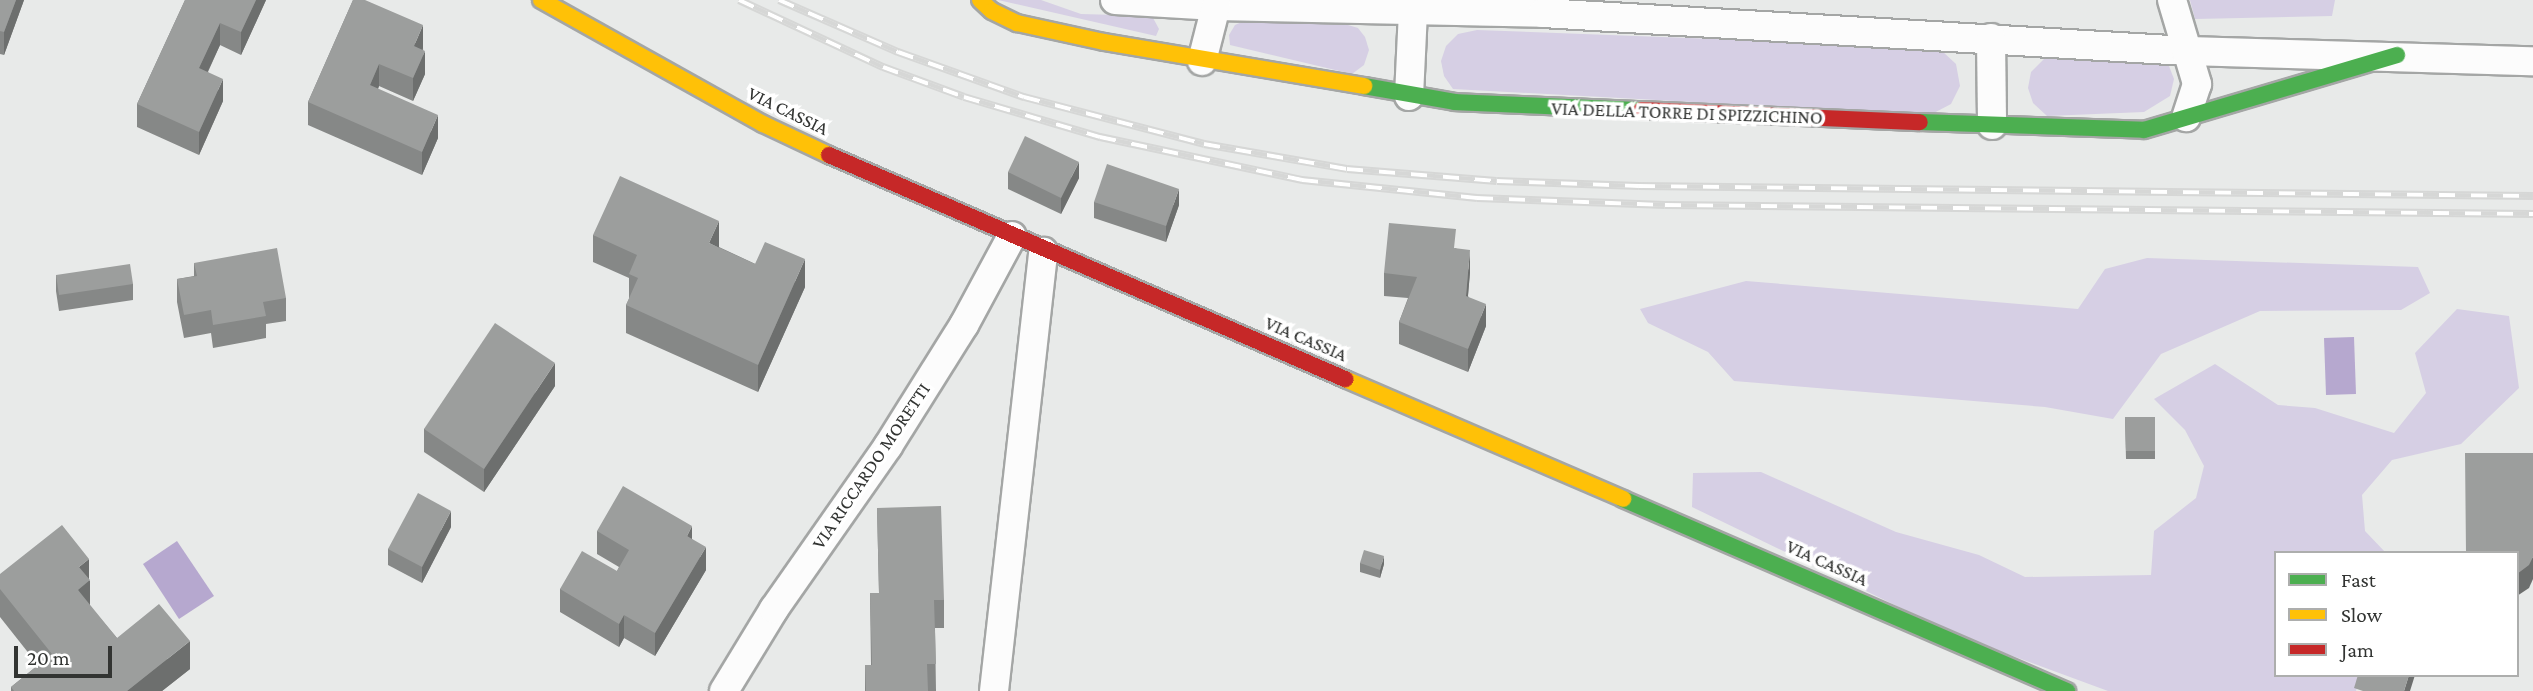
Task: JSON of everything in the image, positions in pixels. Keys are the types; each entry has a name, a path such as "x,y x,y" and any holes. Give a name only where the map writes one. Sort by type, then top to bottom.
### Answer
{"main road":[{"name":"VIA CASSIA","path":"541,0 763,124 1043,251 1494,441 2067,691"},
{"name":"VIA DELLA TORRE DI SPIZZICHINO","path":"980,0 992,11 1017,23 1202,61 1409,96 1508,106 1992,125 2144,130 2397,55"}],"street":[{"name":"VIA DELLA TORRE DI SPIZZICHINO","path":"1115,0 1216,6 1543,13 2186,51 2533,61"},
{"path":"2172,0 2197,84 2186,117"},
{"path":"1202,61 1216,6"},
{"path":"1409,96 1413,10"},
{"path":"1991,38 1992,125"},
{"name":"VIA RICCARDO MORETTI","path":"724,691 774,609 888,446 964,325 1012,236"},
{"path":"994,691 1043,251"}],"shaded area":[{"path":"998,0 1041,0 1081,14 1152,16 1159,29 1156,36"},
{"path":"2190,0 2335,0 2332,16 2195,19"},
{"path":"1244,21 1348,25 1358,28 1365,37 1369,50 1364,65 1352,74 1230,45 1229,35 1235,25"},
{"path":"1477,30 1927,47 1942,51 1956,64 1960,86 1951,104 1930,115 1453,89 1444,76 1441,61 1446,46 1458,34"},
{"path":"2063,53 2154,56 2169,66 2174,79 2170,96 2144,112 2047,116 2033,103 2028,88 2031,72 2044,59"},
{"path":"2147,258 2418,267 2430,293 2401,310 2260,311 2161,354 2113,419 2045,407 1734,381 1708,352 1648,323 1640,309 1746,281 2078,309 2105,269"},
{"path":"2457,309 2509,316 2519,388 2461,444 2392,460 2362,495 2365,531 2384,551 2274,551 2274,677 2360,677 2356,691 2108,691 1961,637 1692,507 1693,473 1761,472 1896,532 1979,555 2025,577 2151,575 2154,531 2196,498 2204,466 2185,430 2154,399 2215,364 2278,405 2315,408 2394,433 2426,393 2415,353"},
{"path":"2354,337 2356,394 2326,395 2324,338"},
{"path":"177,541 214,596 179,619 143,564"}],"building":[{"path":"0,0 16,0 4,32 0,31"},
{"path":"185,0 256,0 241,32 220,23 199,68 223,79 199,132 137,104"},
{"path":"353,0 365,0 423,25 414,46 425,51 413,78 379,64 370,85 438,115 422,152 308,102"},
{"path":"1025,136 1079,162 1061,198 1008,172"},
{"path":"1107,164 1179,189 1166,226 1094,202"},
{"path":"620,176 719,221 709,243 755,264 765,242 805,259 758,365 626,305 638,278 629,274 637,255 593,235"},
{"path":"1389,223 1456,229 1454,248 1470,250 1466,296 1486,304 1468,349 1399,322 1417,277 1384,273"},
{"path":"277,248 286,298 263,302 266,316 213,325 211,310 184,315 177,279 197,276 194,263"},
{"path":"130,264 133,284 59,295 56,275"},
{"path":"495,323 555,363 484,469 424,429"},
{"path":"2125,417 2155,417 2155,451 2126,451"},
{"path":"2465,453 2533,453 2533,557 2529,565 2519,572 2519,551 2466,551"},
{"path":"623,486 692,526 687,536 706,547 655,633 624,615 619,624 560,589 582,551 617,571 629,550 597,531"},
{"path":"418,493 451,511 422,567 388,549"},
{"path":"941,506 944,600 934,600 936,664 927,664 928,691 866,691 865,665 872,665 870,593 879,593 877,508"},
{"path":"62,525 89,559 79,567 90,580 78,590 117,638 159,604 190,641 127,691 14,691 11,687 52,654 0,589 0,574"},
{"path":"1364,550 1384,556 1380,570 1360,563"},
{"path":"2357,677 2408,677 2404,691 2363,691 2354,688"}],"railway":[{"path":"739,0 883,67 964,97 1100,137 1302,180 1477,198 1665,205 2533,214"},
{"path":"779,0 898,52 1024,97 1204,144 1347,169 1497,181 1639,186 2533,196"}],"traffic: fast":[{"path":"1920,122 2144,130 2397,55"},
{"path":"1364,86 1455,102 1641,110"},
{"path":"1623,499 2067,691"}],"traffic: slow":[{"path":"541,0 763,124 829,155"},
{"path":"980,0 992,11 1017,23 1104,42 1364,86"},
{"path":"1345,379 1623,499"}],"traffic: jam":[{"path":"1641,110 1920,122"},
{"path":"829,155 1345,379"}]}
